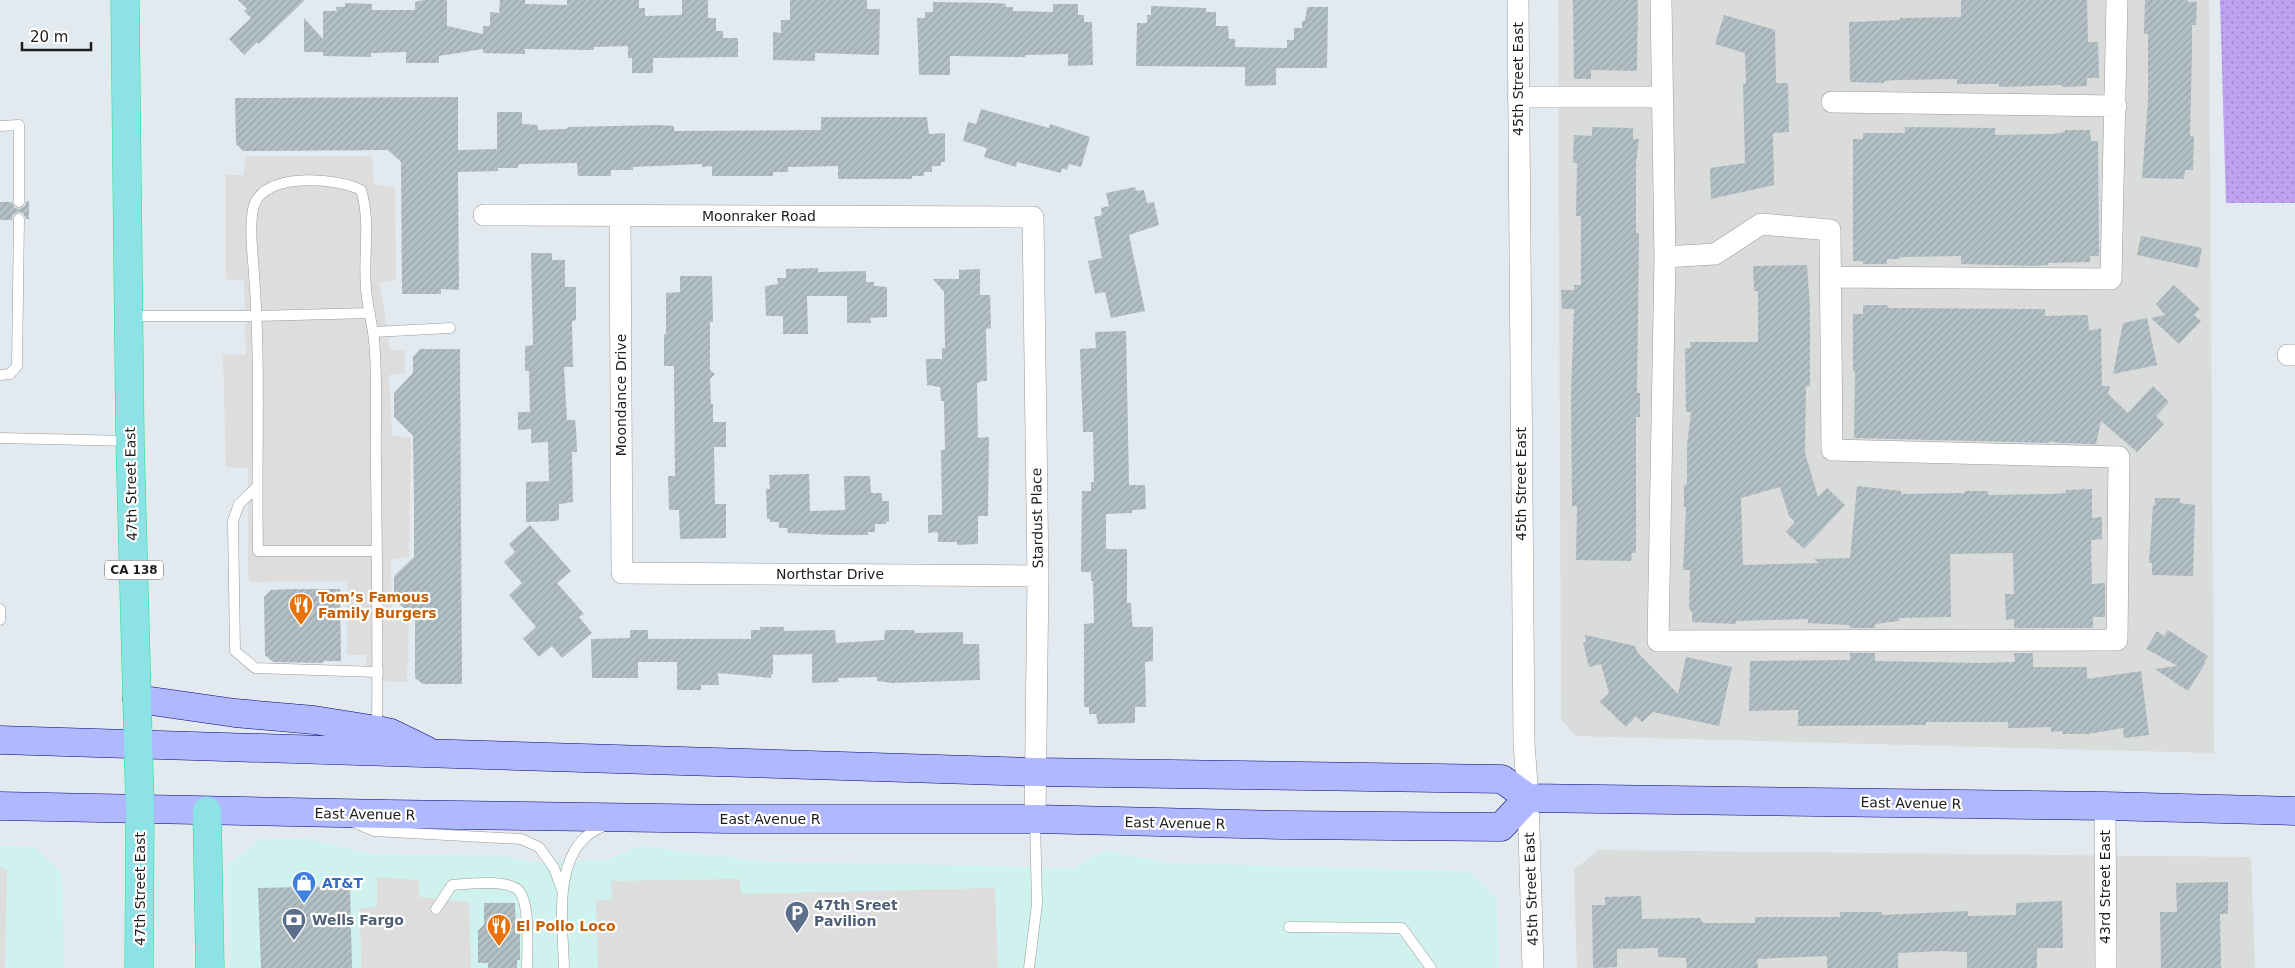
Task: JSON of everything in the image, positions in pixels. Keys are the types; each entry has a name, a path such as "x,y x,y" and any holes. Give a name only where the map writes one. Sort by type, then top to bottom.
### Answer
{"highway":[{"name":"47th Street East","path":"125,0 130,441 140,810 139,968"},
{"path":"207,811 210,968"}],"main road":[{"path":"137,699 235,714 314,720 377,742 434,754 735,761 1036,772 1502,779 1528,798"},
{"path":"0,740 138,744 377,742"},
{"name":"East Avenue R","path":"0,806 628,818 1035,820 1501,827 1528,798 2105,806 2295,811"}],"street":[{"name":"45th Street East","path":"1518,0 1524,743 1528,798 1533,968"},
{"path":"1661,0 1665,257 1658,641 2118,640 2119,457 1832,450 1830,230 1761,224 1715,254 1665,257"},
{"path":"1830,277 2112,279 2117,0"},
{"path":"1518,97 1663,97"},
{"path":"1832,102 2116,106"},
{"name":"Moonraker Road","path":"484,215 1034,217"},
{"name":"Moondance Drive","path":"620,216 622,573"},
{"name":"Stardust Place","path":"1034,217 1038,576 1035,820"},
{"name":"Northstar Drive","path":"622,573 1038,576"},
{"name":"43rd Street East","path":"2105,806 2106,968"}],"lane":[{"path":"0,126 19,125 19,202"},
{"path":"377,551 258,551 256,316 252,244 253,216 257,199 273,186 295,181 323,181 349,184 361,190 366,206 366,288 373,332 375,385 377,551 378,672 377,742"},
{"path":"0,375 10,374 17,366 19,219"},
{"path":"129,316 256,316 370,313"},
{"path":"373,332 450,328"},
{"path":"0,438 130,441"},
{"path":"257,487 239,504 233,521 235,651 255,668 378,672"},
{"path":"0,609 0,620"},
{"path":"333,813 374,831 521,839 540,847 554,868 562,890"},
{"path":"564,968 562,890 574,850 593,831 628,818"},
{"path":"1029,968 1037,904 1035,820"},
{"path":"436,909 452,885 504,884 518,889 525,904 527,968"},
{"path":"1289,927 1402,928 1431,968"}],"shaded area":[{"path":"1558,0 2209,0 2214,753 1576,736 1561,719"},
{"path":"2220,0 2295,0 2295,203 2226,203"},
{"path":"245,156 372,156 374,185 395,187 396,280 380,283 390,350 405,351 405,373 389,375 392,435 411,438 409,557 391,559 392,618 409,622 407,682 391,682 366,678 366,655 347,655 347,581 250,582 248,578 248,468 226,467 223,354 246,355 244,281 226,279 226,175 244,175"},
{"path":"260,839 308,839 373,854 503,856 531,862 606,860 641,846 768,862 1012,866 1072,869 1105,850 1167,863 1468,871 1497,899 1499,968 230,968 227,865"},
{"path":"0,846 35,847 62,873 64,968 0,968"},
{"path":"1599,850 2251,857 2255,968 1577,968 1574,870"},
{"path":"0,866 7,870 5,968 0,968"},
{"path":"377,877 418,880 420,897 469,902 471,968 361,968 360,908 377,907"},
{"name":"47th Sreet Pavilion","path":"740,879 741,894 995,888 998,968 598,968 596,900 612,900 611,881"}],"building":[{"path":"238,0 305,0 259,44 257,42 244,55 229,39 251,18 244,11 247,9"},
{"path":"447,0 447,26 483,34 483,26 490,26 490,12 499,13 500,0 525,0 525,4 567,5 567,0 639,0 639,8 645,8 645,16 682,15 682,0 708,0 708,18 716,18 716,31 723,31 723,38 738,38 738,57 653,58 653,73 632,73 632,58 628,58 628,46 594,47 594,50 525,49 525,54 483,53 483,49 439,56 439,63 406,63 406,52 371,53 371,57 323,56 323,52 304,52 304,18 323,39 323,11 337,11 336,7 345,7 345,3 372,4 372,10 415,10 415,2"},
{"path":"790,0 867,0 867,9 880,9 879,55 815,53 815,61 773,60 773,32 781,33 781,20 790,20"},
{"path":"1573,0 1638,0 1637,71 1591,70 1591,79 1574,79"},
{"path":"1961,0 2087,0 2088,42 2098,42 2099,78 2087,78 2087,86 2062,87 2062,85 1999,87 1999,84 1957,84 1957,79 1897,80 1884,81 1884,83 1850,82 1849,22 1900,20 1900,18 1961,17"},
{"path":"2145,0 2188,0 2188,2 2197,2 2196,25 2192,25 2190,136 2194,136 2193,170 2185,170 2184,179 2142,178 2148,101 2148,34 2144,34"},
{"path":"933,2 996,3 1006,4 1005,7 1013,7 1013,11 1053,12 1053,4 1078,4 1078,15 1084,15 1084,22 1092,22 1093,65 1068,66 1068,54 1025,55 1025,57 950,56 950,75 919,75 917,18 925,18 925,12 933,12"},
{"path":"1151,6 1206,8 1206,12 1216,12 1216,26 1228,26 1229,39 1235,39 1235,47 1287,48 1287,40 1294,40 1294,28 1302,28 1302,21 1305,21 1307,7 1328,7 1327,68 1276,68 1276,85 1245,86 1245,67 1136,66 1137,23 1147,23 1147,15 1151,15"},
{"path":"1724,15 1775,30 1776,83 1788,83 1789,132 1773,133 1774,185 1711,199 1710,168 1745,163 1743,84 1746,84 1745,53 1715,44"},
{"path":"458,97 458,150 497,149 497,112 522,112 522,124 538,125 538,130 566,129 568,127 660,125 674,126 674,131 821,130 821,117 927,117 929,134 945,133 945,162 941,162 941,166 932,166 932,172 924,172 924,176 912,176 912,179 838,179 838,166 788,167 788,172 773,172 773,176 712,176 712,166 702,167 702,164 633,167 633,170 611,170 611,176 578,176 577,163 519,164 517,168 498,168 498,171 458,172 459,290 441,289 441,294 402,294 401,162 388,150 243,151 236,144 235,98"},
{"path":"981,109 1049,128 1050,124 1090,137 1081,167 1069,164 1067,170 1062,168 1061,173 1017,162 1016,167 984,157 987,148 963,141 968,122 976,124"},
{"path":"1592,127 1633,128 1633,139 1639,139 1636,164 1636,233 1639,233 1637,393 1640,393 1640,417 1636,417 1636,553 1632,553 1631,561 1576,560 1577,506 1572,506 1571,394 1574,309 1562,309 1561,290 1574,290 1574,285 1581,285 1581,216 1576,216 1577,163 1573,163 1574,135 1592,136"},
{"path":"1905,127 1995,128 1995,135 2053,134 2065,132 2065,130 2090,130 2091,141 2098,141 2099,256 2090,256 2090,262 2048,263 2048,265 2036,266 1961,264 1961,256 1900,257 1900,259 1887,259 1887,264 1863,264 1863,261 1853,261 1853,139 1863,139 1863,133 1905,133"},
{"path":"1135,187 1136,191 1144,190 1147,203 1154,202 1159,225 1129,235 1145,311 1111,318 1105,292 1095,294 1088,261 1102,258 1094,217 1102,215 1101,208 1109,206 1106,193"},
{"path":"26,201 29,201 29,219 26,219 23,213 19,212 13,215 12,220 0,220 0,202 12,202 15,208 19,209 25,206"},
{"path":"2141,236 2202,248 2198,268 2137,255"},
{"path":"531,253 552,253 552,260 565,260 565,287 576,287 576,320 572,321 573,367 564,367 567,420 575,420 576,429 577,452 572,452 573,502 559,504 559,519 557,521 526,522 526,482 549,481 548,442 531,443 531,429 518,430 518,412 530,412 529,371 525,371 525,346 533,345"},
{"path":"1807,265 1810,307 1810,386 1806,386 1805,453 1818,497 1827,488 1845,505 1804,549 1786,532 1795,522 1789,516 1780,487 1741,498 1743,565 1819,563 1814,559 1850,558 1857,486 1901,491 1901,494 1988,491 1988,495 2054,494 2066,493 2066,490 2092,489 2092,518 2102,517 2102,539 2091,540 2092,584 2105,583 2105,617 2093,617 2093,628 2014,628 2014,619 2006,620 2005,594 2014,594 2013,553 1950,554 1951,617 1899,618 1899,621 1875,624 1875,628 1850,628 1849,625 1808,623 1808,619 1736,621 1736,624 1692,622 1692,612 1689,609 1690,570 1683,570 1686,507 1684,507 1684,486 1687,483 1687,446 1691,412 1686,412 1685,348 1691,348 1690,342 1758,342 1758,291 1754,291 1753,266"},
{"path":"818,268 818,272 866,271 866,282 874,282 874,286 887,287 887,317 870,318 871,323 847,323 847,296 807,296 808,334 783,334 783,316 766,316 765,286 778,284 777,278 786,278 786,269"},
{"path":"980,269 980,295 990,295 991,328 986,329 987,381 977,383 978,438 989,437 988,516 978,516 978,544 957,545 957,542 938,542 938,532 928,533 928,515 942,515 941,450 945,450 944,401 941,401 940,387 927,385 926,359 942,359 942,348 945,348 944,292 933,279 959,279 959,270"},
{"path":"680,276 712,276 713,322 710,322 710,370 715,374 710,379 711,404 713,404 713,422 726,422 726,447 714,447 715,504 726,504 726,538 680,539 679,510 669,510 668,476 675,476 674,366 664,366 664,334 666,334 666,293 680,292"},
{"path":"2174,285 2200,309 2194,315 2201,321 2179,344 2151,318 2165,315 2156,304"},
{"path":"1863,305 1888,305 1888,308 2045,309 2045,316 2088,315 2089,331 2101,328 2102,386 2110,386 2108,394 2128,413 2153,386 2169,402 2156,416 2164,424 2137,452 2101,421 2096,444 2049,441 2049,443 1854,438 1855,371 1853,371 1853,314 1863,314"},
{"path":"2147,318 2157,365 2113,374 2123,323"},
{"path":"1126,331 1129,485 1145,485 1146,509 1132,510 1132,513 1106,514 1106,549 1127,549 1127,603 1131,603 1133,627 1153,627 1153,661 1145,662 1146,707 1135,707 1135,723 1098,724 1096,714 1089,714 1089,707 1084,707 1084,624 1094,623 1091,572 1081,572 1082,491 1091,491 1091,482 1094,482 1093,432 1083,432 1080,349 1096,348 1095,332"},
{"path":"420,349 460,349 462,684 423,684 415,678 415,619 394,599 394,576 414,557 414,501 413,436 394,417 394,393 413,373 413,357"},
{"path":"809,474 810,511 845,510 844,476 870,476 871,493 882,493 882,501 889,501 889,521 886,524 875,524 875,532 868,532 868,535 788,533 787,528 779,528 779,522 770,522 770,519 767,519 766,489 770,489 769,475"},
{"path":"2155,498 2180,498 2180,503 2195,505 2193,576 2152,575 2152,563 2149,563"},
{"path":"530,525 571,571 557,583 584,614 579,617 592,633 562,658 552,646 539,657 523,639 536,627 509,595 522,583 504,562 515,552 509,544"},
{"name":"Tom’s Famous Family Burgers","path":"340,589 341,661 323,661 323,663 273,662 265,655 264,597 271,590"},
{"path":"760,627 784,627 784,631 835,630 836,643 884,640 885,630 914,630 915,633 963,632 963,644 979,644 980,680 893,683 877,681 877,677 838,678 839,682 812,683 812,654 773,655 773,674 771,678 718,673 719,685 701,685 701,690 677,690 677,662 638,662 638,678 592,678 591,639 630,638 630,630 648,630 648,639 751,639 751,630 760,630"},
{"path":"2168,630 2208,656 2188,691 2155,669 2178,666 2146,649 2157,631 2164,636"},
{"path":"1585,635 1635,646 1637,652 1678,694 1686,657 1732,667 1719,726 1653,712 1642,722 1636,716 1626,727 1600,702 1609,693 1601,664 1589,667 1583,643 1586,642"},
{"path":"1850,653 1875,653 1875,661 1979,663 2015,662 2014,653 2033,653 2033,667 2087,667 2087,679 2141,671 2149,735 2124,738 2123,728 2088,734 2062,734 2062,731 2051,732 2051,727 2008,728 2008,722 1926,722 1926,725 1798,726 1798,710 1749,711 1750,661 1850,660"},
{"path":"2228,882 2228,914 2220,914 2221,968 2161,968 2160,912 2177,912 2176,883"},
{"path":"350,886 352,968 261,968 258,888"},
{"path":"1641,896 1642,919 1700,918 1703,923 1755,923 1755,917 1840,917 1840,912 1882,912 1882,915 1968,911 1968,916 2016,915 2016,903 2062,901 2063,948 2037,948 2037,968 1967,968 1967,952 1941,951 1898,953 1898,968 1827,968 1827,956 1757,959 1758,968 1687,968 1686,958 1658,957 1658,948 1617,949 1617,967 1593,968 1592,905 1605,905 1605,897"},
{"name":"El Pollo Loco","path":"484,903 515,903 516,934 520,934 520,960 517,960 517,968 488,968 488,963 478,963 478,931 484,924"}],"place":[{"name":"Tom’s Famous Family Burgers","path":"301,626"},
{"name":"AT&T","path":"304,904"},
{"name":"47th Sreet Pavilion","path":"797,934"},
{"name":"Wells Fargo","path":"294,941"},
{"name":"El Pollo Loco","path":"499,947"}]}
